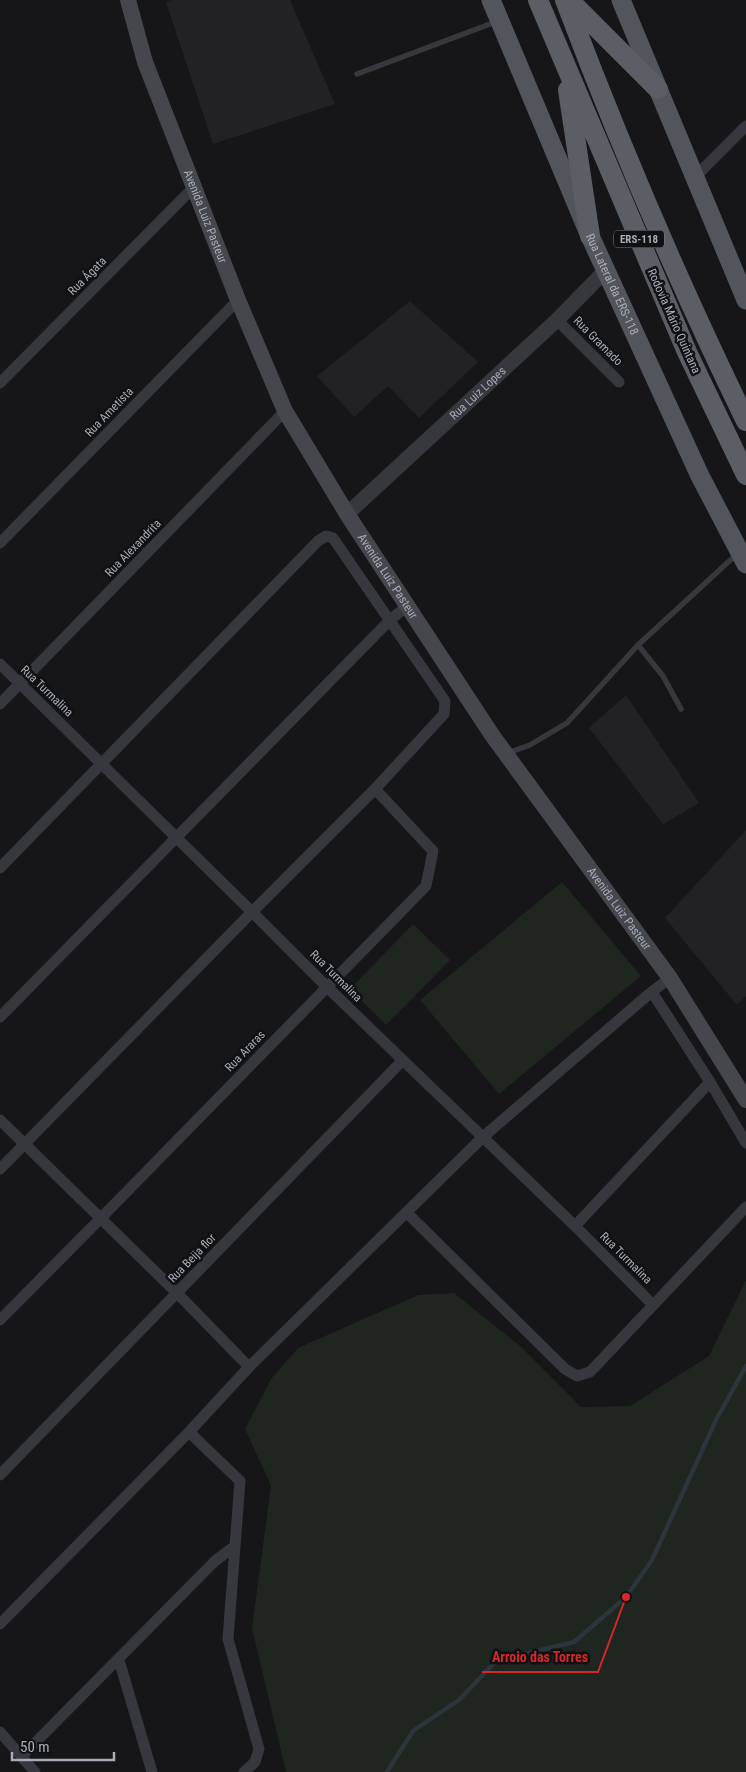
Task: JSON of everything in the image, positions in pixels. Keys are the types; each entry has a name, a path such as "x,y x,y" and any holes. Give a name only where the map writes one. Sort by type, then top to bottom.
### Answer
{"highway":[{"name":"Rodovia Mário Quintana","path":"538,0 687,352 746,475"},
{"name":"Rodovia Mário Quintana","path":"567,0 585,53 681,281 708,343 746,421"},
{"path":"567,0 658,89"},
{"path":"563,61 590,236"}],"main road":[{"name":"Avenida Luiz Pasteur","path":"128,0 145,62 238,300 285,411 347,514 406,606 506,754 670,978 746,1100"},
{"name":"Rua Lateral da ERS-118","path":"491,0 590,236 700,476 743,557"},
{"path":"621,0 746,300"}],"street":[{"path":"695,177 746,126"},
{"name":"Rua Ágata","path":"0,383 194,187"},
{"name":"Rua Luiz Lopes","path":"347,514 556,320 606,270"},
{"name":"Rua Ametista","path":"0,544 238,300"},
{"name":"Rua Gramado","path":"556,320 619,382"},
{"name":"Rua Alexandrita","path":"0,704 285,411"},
{"path":"0,868 318,541 326,536 333,538 445,701 444,714 375,789 0,1168"},
{"path":"0,1017 390,620 406,606"},
{"name":"Rua Turmalina","path":"0,664 327,987 575,1226 653,1305"},
{"name":"Rua Araras","path":"0,1320 426,886 432,851 375,789"},
{"path":"0,1624 189,1432 249,1366 483,1137 670,978"},
{"path":"652,992 710,1082 746,1143"},
{"name":"Rua Beija flor","path":"0,1475 178,1294 403,1060"},
{"path":"575,1226 710,1082"},
{"path":"0,1120 249,1366"},
{"path":"407,1213 565,1369 577,1376 590,1372 746,1207"},
{"path":"189,1432 240,1481 228,1638 259,1749 255,1762 244,1772"},
{"path":"22,1756 215,1561 235,1546"},
{"path":"119,1660 152,1772"},
{"path":"0,1732 35,1772"}],"lane":[{"path":"357,74 499,20"},
{"path":"506,754 530,745 567,723 638,645 743,557"},
{"path":"638,645 663,676 681,709"}],"shaded area":[{"path":"171,0 290,0 335,104 213,144 166,2"},
{"path":"410,301 478,362 419,418 388,386 354,417 317,376"},
{"path":"626,695 699,803 663,824 589,728"},
{"path":"746,830 746,996 737,1005 665,918"},
{"path":"562,882 641,976 499,1094 420,1000"},
{"path":"413,924 450,960 386,1025 350,989"},
{"path":"746,1280 746,1772 286,1772 252,1628 271,1485 245,1429 271,1379 298,1348 418,1295 454,1293 520,1346 581,1407 630,1406 709,1356"}],"waterway":[{"path":"387,1772 413,1731 459,1700 496,1661 574,1642 626,1597 652,1560 716,1420 746,1366"}],"place":[{"name":"Arroio das Torres","path":"626,1597"}]}
